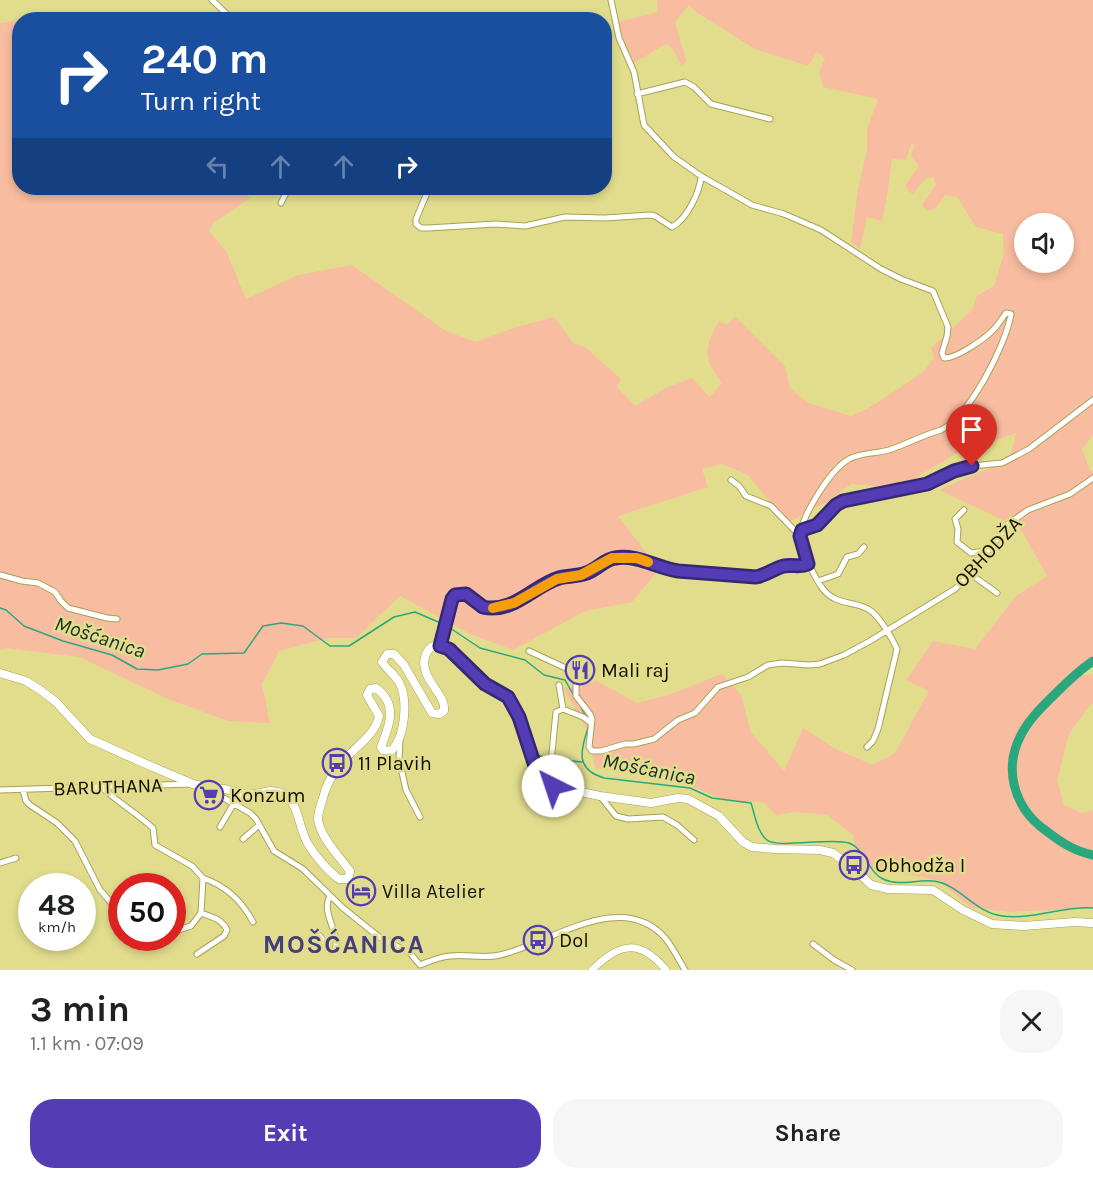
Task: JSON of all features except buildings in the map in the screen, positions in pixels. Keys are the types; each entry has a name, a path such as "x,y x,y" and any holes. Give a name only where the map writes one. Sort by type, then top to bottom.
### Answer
{"main road":[{"path":"215,789 248,795 271,791 283,793 297,810 307,843 336,878 347,879 350,871 324,835 318,820 330,776 375,727 379,716 367,695 370,689 376,688 381,692 390,710 391,723 381,747 383,750 391,751 400,737 404,712 403,695 397,678 384,665 383,658 390,654 398,658 434,714 439,714 445,708 427,676 425,658 430,649 440,646 449,649 485,684 508,697 519,717 532,760 540,776 553,786 581,793 651,803 678,798 688,799 719,816 734,834 752,847 820,850 833,853 871,885 888,889 933,890 963,910 992,924 1015,926 1093,923"},
{"path":"0,673 26,681 39,688 56,702 90,739 194,784"},
{"name":"BARUTHANA","path":"194,784 215,789"}],"street":[{"path":"212,0 225,12"},
{"path":"611,0 619,38 632,65 644,125 674,157 701,176 752,205 784,214 821,230 901,279 933,291 948,327 942,353 944,358 973,345 995,328 1006,313 1011,314 995,359 975,393 947,427 886,451 866,452 844,463 823,486 812,505 801,533 808,564 824,590 831,597 847,604 859,605 870,610 878,617 896,646 897,657 878,729 873,741 867,747"},
{"path":"637,94 685,82 694,87 711,104 770,118"},
{"path":"426,195 416,219 416,224 421,228 496,224 525,226 565,218 650,215 672,227 676,226 687,212 700,184 701,176"},
{"path":"281,203 285,195"},
{"path":"801,533 817,525 836,505 851,499 904,490 927,484 954,471 1010,459 1029,449 1093,400"},
{"name":"OBHODŽA","path":"529,651 570,670 576,679 576,696 591,714 589,747 592,751 654,739 678,720 695,713 718,687 724,684 747,677 772,664 820,664 844,655 886,632 955,589 969,573 973,564 990,549 1007,525 1028,510 1070,494 1093,478"},
{"path":"731,480 746,496 771,506 801,533"},
{"path":"964,510 955,519 958,529 957,542 971,553 990,549"},
{"path":"818,580 837,574 847,557 858,554 864,547"},
{"path":"440,646 455,595 466,594 483,607 505,606 557,579 581,575 612,558 637,558 665,569 678,571 756,577 768,574 782,566 801,567 808,564"},
{"path":"969,573 996,593"},
{"path":"0,575 38,583 55,592 68,608 117,619"},
{"path":"558,685 563,709"},
{"path":"581,793 554,772 551,763 556,712 563,709 591,723"},
{"path":"400,737 399,759 406,790 420,817"},
{"name":"BARUTHANA","path":"0,790 194,784"},
{"path":"101,788 129,807 153,828 155,845 192,866 203,878 213,881 230,892 243,905 253,922"},
{"path":"215,789 222,797 250,813 274,851 294,862 379,937 410,953 419,968 439,957 451,955 488,957 502,954 579,925 627,917 636,918 648,924 665,938 685,970"},
{"path":"23,790 26,801 30,805 57,823 75,841 100,890 108,899"},
{"path":"600,796 615,816 628,819 663,817 677,825 694,840"},
{"path":"220,827 234,803"},
{"path":"243,839 259,825"},
{"path":"0,863 16,858"},
{"path":"186,928 191,926 201,913 203,878"},
{"path":"320,936 330,951 335,950 337,943 327,908 330,896"},
{"path":"197,954 224,936 227,930 219,920 201,913"},
{"path":"813,944 852,970"},
{"path":"592,970 612,953 622,948 634,947 656,958 666,970"}],"shaded area":[{"path":"657,0 1093,0 1093,436 1082,449 1090,470 1093,472 1093,661 1080,676 1093,674 1093,704 1069,734 1057,780 1064,805 1082,813 1093,810 1093,908 1008,912 970,907 938,880 859,866 853,835 827,815 796,812 776,815 763,802 727,801 676,780 595,768 589,734 564,689 597,681 637,703 668,695 722,674 741,695 751,732 784,771 803,728 838,750 873,765 895,753 929,691 906,680 933,641 975,649 1016,596 1047,576 1020,528 939,490 1010,459 1016,433 955,454 914,479 878,486 851,484 827,502 787,523 748,475 722,464 702,469 708,487 618,516 659,569 632,602 585,611 513,650 470,634 400,596 356,638 328,638 279,651 262,684 270,723 228,721 168,699 79,657 7,648 0,650 0,23 12,22 12,195 248,195 250,198 213,223 209,231 227,253 246,299 298,275 352,265 446,331 475,342 554,317 573,343 585,347 621,379 617,387 635,406 666,388 692,378 710,397 722,383 708,359 710,339 719,321 727,325 735,316 785,366 790,387 811,404 851,416 872,406 922,373 934,358 931,348 972,310 977,296 994,286 1004,254 1003,234 976,227 957,197 945,195 936,208 927,211 922,205 936,185 933,177 926,178 913,194 908,191 906,184 919,166 911,156 914,145 911,144 906,160 892,159 882,221 867,217 860,249 851,242 858,189 867,150 867,129 878,99 823,87 819,72 825,58 817,52 808,66 755,49 696,12 689,5 675,22 686,61 682,66 672,48 666,44 634,63 618,22 658,12"}],"waterway":[{"name":"Mošćanica","path":"0,608 6,610 24,626 63,641 112,655 137,669 158,670 188,664 202,654 244,653 263,626 281,623 303,626 330,646 349,646 394,617 415,612 443,624"},
{"name":"Mošćanica","path":"447,626 480,648 525,660 544,675 565,680 573,694"},
{"path":"1093,661 1064,685 1027,725 1015,749 1012,774 1018,797 1032,818 1066,844 1078,851 1093,855"},
{"name":"Mošćanica","path":"579,703 585,715"},
{"name":"Mošćanica","path":"589,725 582,757 584,764 594,774 604,778 690,788 712,798 751,803 761,833 767,840 782,843 830,841 849,843 859,850 878,876 883,879 902,883 927,881 943,883 983,909 1002,916 1025,916 1093,908"},
{"path":"536,755 548,758"},
{"path":"554,759 582,762"}],"slow traffic":[{"path":"493,608 514,603 557,579 591,571 612,558 637,558 648,562"}],"place":[{"name":"Mali raj","path":"580,670"},
{"name":"11 Plavih","path":"337,763"},
{"name":"Konzum","path":"209,795"},
{"name":"Obhodža I","path":"854,865"},
{"name":"Villa Atelier","path":"361,891"},
{"name":"Dol","path":"538,940"}],"district":[{"name":"MOŠĆANICA","path":"344,944"}],"route":[{"path":"553,786 546,782 536,769 519,717 508,697 485,684 449,649 440,646 455,595 466,594 483,607 505,606 557,579 581,575 612,558 623,557 637,558 665,569 718,575 756,577 768,574 782,566 801,567 808,564 800,536 802,530 817,525 836,505 851,499 927,484 954,471 972,466"}]}
